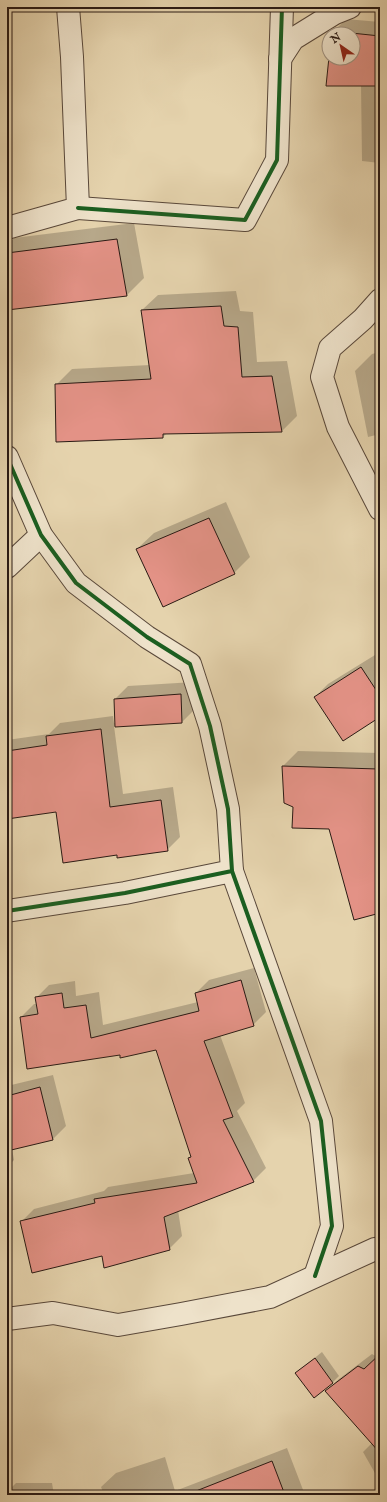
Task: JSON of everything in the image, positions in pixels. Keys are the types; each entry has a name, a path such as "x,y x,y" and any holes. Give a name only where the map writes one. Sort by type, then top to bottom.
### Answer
{"street":[{"path":"68,7 72,57 78,208"},
{"path":"7,228 78,208 245,220 277,160 282,7"},
{"path":"280,59 293,39 335,13 350,7"},
{"path":"380,300 363,319 330,348 322,377 338,427 380,509"},
{"path":"7,457 40,535 76,583 147,638 190,664 210,726 228,809 232,871 321,1121 332,1226 315,1276"},
{"path":"7,566 40,535"},
{"path":"7,911 125,893 232,871"},
{"path":"7,1319 54,1313 118,1325 270,1297 380,1248"}],"building":[{"path":"361,34 380,36 380,86 326,86 328,66 361,66"},
{"path":"117,239 127,296 7,310 7,253"},
{"path":"221,306 224,326 238,327 242,377 272,376 282,432 163,434 163,438 56,442 55,384 151,379 141,310"},
{"path":"209,518 235,574 163,607 136,549"},
{"path":"361,667 380,696 380,717 343,741 314,697"},
{"path":"181,694 182,723 115,727 114,699"},
{"path":"101,729 110,807 161,800 168,851 117,858 117,855 63,863 56,812 7,819 7,751 47,745 46,736"},
{"path":"282,766 378,769 380,789 380,913 354,920 329,829 292,828 293,807 284,803"},
{"path":"241,980 254,1026 204,1041 233,1117 223,1120 254,1182 164,1217 170,1250 104,1268 102,1256 32,1273 20,1221 95,1203 94,1199 197,1183 188,1158 191,1157 156,1050 120,1058 120,1055 27,1069 20,1017 38,1014 35,997 62,993 64,1008 86,1005 91,1038 199,1011 195,993"},
{"path":"40,1087 53,1140 7,1151 7,1096"},
{"path":"380,1354 380,1453 325,1391 358,1366 364,1369"},
{"path":"315,1358 333,1383 314,1398 295,1373"},
{"path":"272,1461 285,1495 191,1495 191,1493"}],"cycle path":[{"path":"78,208 245,220 277,160 282,7"},
{"path":"7,457 41,535 76,583 147,637 190,664 210,726 228,809 232,871 125,893 7,911"},
{"path":"232,871 321,1121 332,1226 315,1276"}]}
